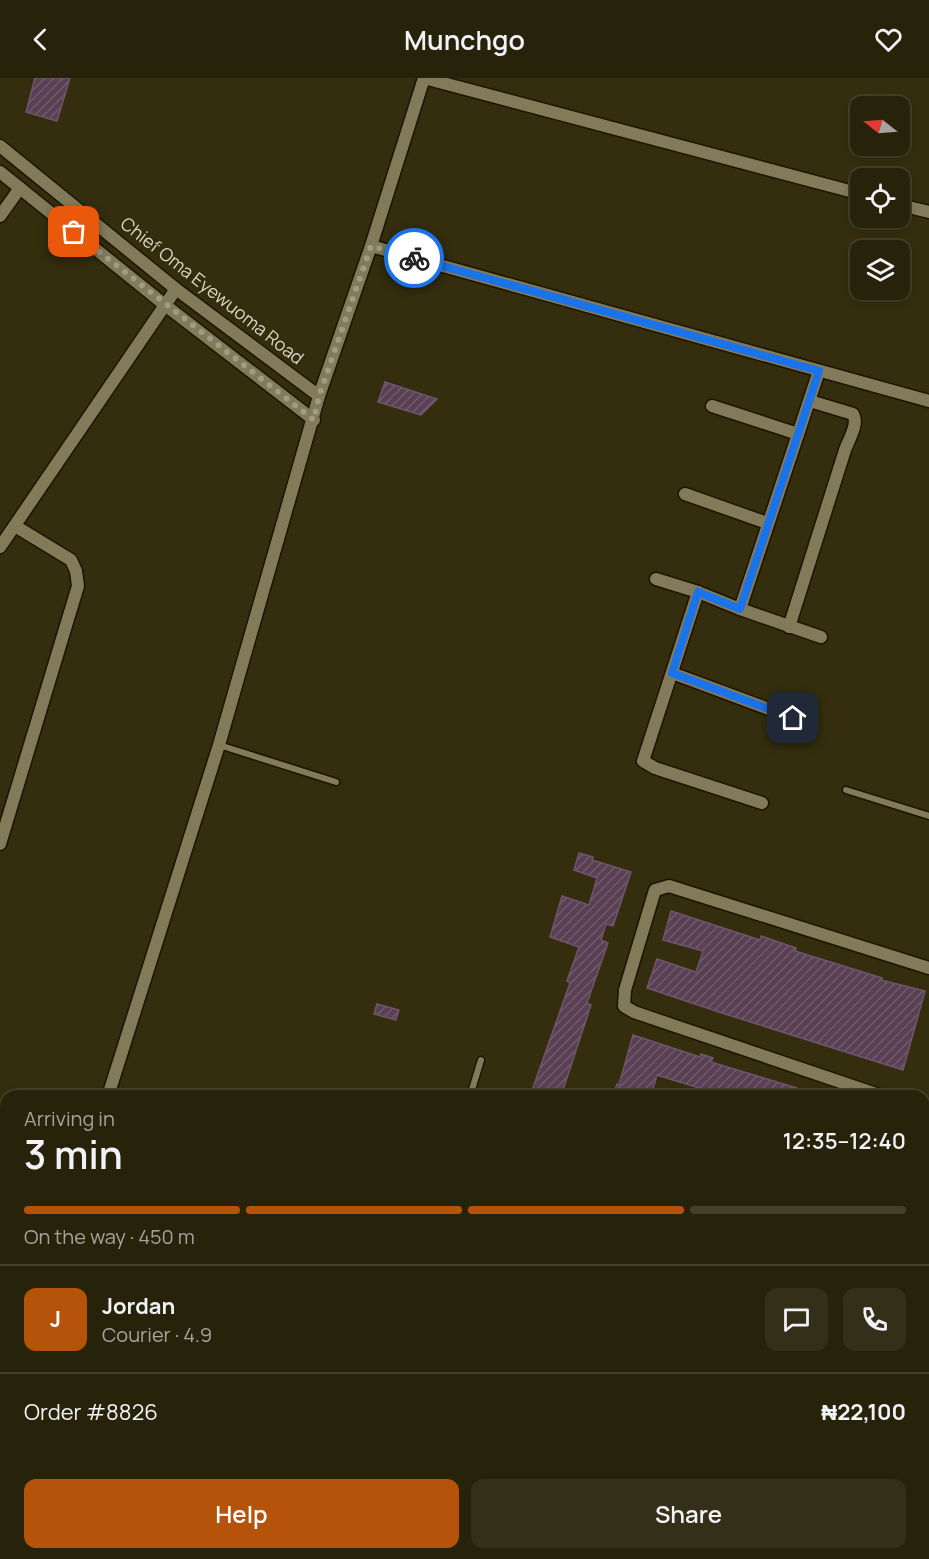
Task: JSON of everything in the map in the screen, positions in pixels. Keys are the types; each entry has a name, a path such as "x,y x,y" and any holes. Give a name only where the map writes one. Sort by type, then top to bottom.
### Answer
{"street":[{"path":"110,1090 219,745 314,420 319,396 371,246 424,78 850,191"},
{"name":"Chief Oma Eyewuoma Road","path":"0,146 176,289 319,396"},
{"path":"0,172 314,420"},
{"path":"0,216 20,188"},
{"path":"910,208 929,213"},
{"path":"371,246 929,400"},
{"path":"0,547 176,289"},
{"path":"740,609 819,371"},
{"path":"789,627 845,450 856,423 856,417 853,414 810,401"},
{"path":"712,406 798,434"},
{"path":"686,494 767,523"},
{"path":"0,844 78,586 71,560 15,526"},
{"path":"656,579 820,637"},
{"path":"698,592 643,761 655,768 762,803"},
{"path":"672,673 793,718"},
{"path":"864,1090 634,1012 624,1006 625,990 655,890 669,886 929,968"}],"lane":[{"path":"219,745 336,782"},
{"path":"846,789 929,816"},
{"path":"472,1090 481,1060"}],"building":[{"path":"35,78 70,78 57,121 26,112"},
{"path":"385,382 437,399 421,415 378,402"},
{"path":"579,853 593,857 592,860 631,872 613,926 606,924 601,940 608,943 587,1003 591,1005 563,1090 532,1090 570,983 567,981 579,947 550,937 562,896 589,905 597,878 574,870"},
{"path":"671,911 760,940 761,936 796,948 795,951 882,978 881,980 925,991 903,1070 647,988 657,959 696,972 703,951 663,940"},
{"path":"377,1004 399,1010 396,1020 374,1014"},
{"path":"633,1035 700,1057 701,1054 713,1058 711,1062 797,1088 796,1090 706,1090 657,1075 653,1090 615,1090 617,1084 619,1085"}],"way so far":[{"path":"74,232 314,420 319,396 371,246 414,258"}],"route":[{"path":"414,258 819,371 816,386 767,523 740,609 698,592 672,673 793,718"}]}
